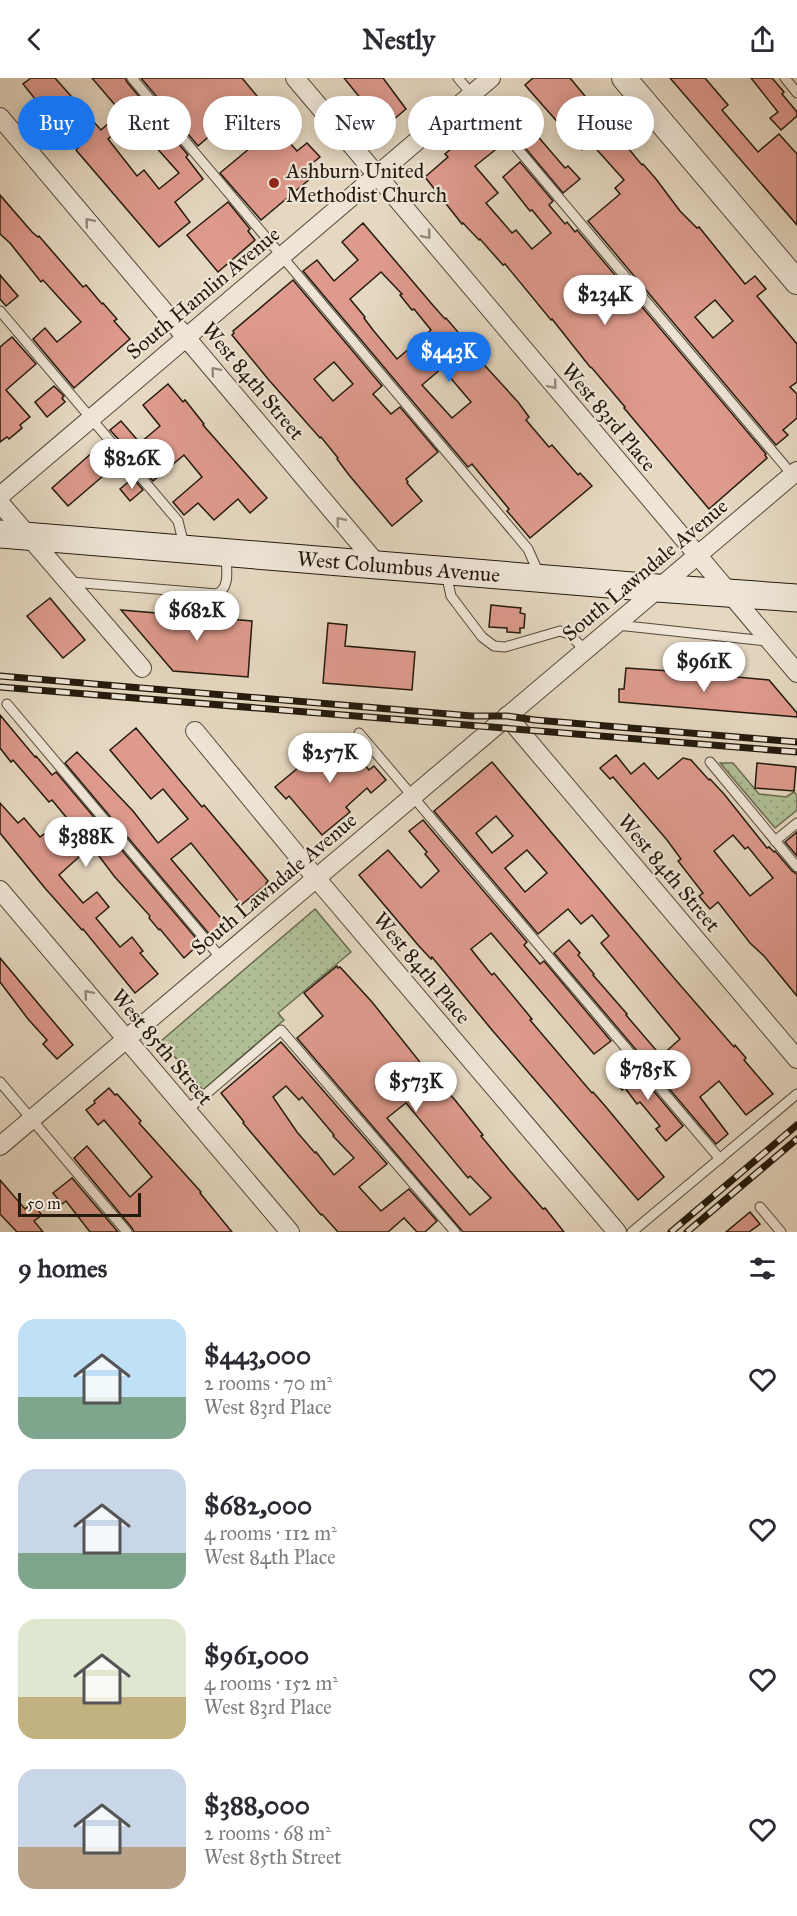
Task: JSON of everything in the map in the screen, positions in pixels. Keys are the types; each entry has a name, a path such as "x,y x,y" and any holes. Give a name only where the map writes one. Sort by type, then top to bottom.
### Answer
{"main road":[{"name":"West Columbus Avenue","path":"0,534 797,598"}],"street":[{"name":"West 83rd Place","path":"295,78 797,673"},
{"name":"South Hamlin Avenue","path":"0,496 491,78"},
{"path":"624,78 797,282"},
{"name":"West 84th Street","path":"0,117 378,565"},
{"name":"South Lawndale Avenue","path":"0,1146 696,555 795,475"},
{"path":"0,503 142,668"},
{"name":"West 84th Street","path":"507,716 797,1059"},
{"name":"West 84th Place","path":"195,731 316,878 617,1232"},
{"name":"West 85th Street","path":"0,890 290,1232"}],"lane":[{"path":"132,78 528,549 541,579"},
{"path":"458,78 795,475"},
{"path":"785,78 797,93"},
{"path":"0,311 178,520 184,549"},
{"path":"69,582 217,594 222,592 226,584 226,553"},
{"path":"446,571 451,596 482,637 494,646 505,647 560,631 569,634 585,650"},
{"path":"614,625 769,641"},
{"path":"7,704 221,958"},
{"path":"359,734 720,1159"},
{"path":"710,762 797,867"},
{"path":"775,841 797,823"},
{"path":"186,1111 281,1030 455,1232"},
{"path":"0,1082 127,1232"},
{"path":"632,1232 797,1094"},
{"path":"760,1207 782,1232"}],"green space":[{"path":"720,763 733,763 759,794 786,797 794,792 797,795 797,810 775,828"},
{"path":"315,909 351,952 278,1013 284,1020 203,1090 161,1041"}],"building":[{"path":"31,78 55,78 71,96 33,96 23,84"},
{"path":"92,78 125,78 139,96 107,96"},
{"path":"141,78 242,78 257,96 203,96 203,142 198,146 191,138 191,96 156,96"},
{"path":"344,78 383,78 406,109 396,118 396,96 359,96"},
{"path":"533,78 570,78 585,96 556,96 556,120 544,107 544,96 535,96 525,85"},
{"path":"670,78 705,78 728,105 722,110 758,152 779,134 797,154 797,225"},
{"path":"751,78 772,78 797,112 797,116 781,130 770,118 778,112"},
{"path":"95,123 101,130 107,125 107,150 117,150 137,176 144,170 159,189 179,173 158,150 184,150 188,155 186,157 203,179 175,202 190,222 159,247 76,150 95,150"},
{"path":"307,143 320,157 310,165 317,173 261,220 220,173 248,150 297,151 302,150"},
{"path":"544,144 565,168 568,166 580,179 563,193 527,150 544,150"},
{"path":"450,150 495,150 475,166 498,193 486,203 512,233 516,230 532,249 551,233 503,177 520,162 553,201 549,205 565,224 567,222 575,232 577,230 767,458 709,509 505,264 503,265 480,239 462,224 425,177 448,157 445,154"},
{"path":"597,150 630,150 656,179 680,211 697,228 699,227 745,284 755,276 766,289 757,296 797,344 797,382 790,387 797,394 797,418 783,430 788,435 776,445 588,221 620,194 615,188 624,180","holes":["715,300 733,321 713,338 695,317"]},
{"path":"0,195 83,287 86,285 103,303 117,319 114,321 130,339 74,388 33,339 45,328 57,342 81,322 43,280 41,282 0,234"},
{"path":"228,202 250,229 248,231 255,240 218,272 187,235"},
{"path":"363,223 469,345 467,346 518,402 529,417 526,420 549,447 552,445 578,475 580,473 592,486 530,538 472,464 468,467 303,271 317,260 334,281 358,260 342,242","holes":["381,272 431,330 397,359 350,299","442,368 471,402 452,418 422,385"]},
{"path":"0,275 18,296 6,306 0,299"},
{"path":"293,280 382,386 373,394 391,414 400,407 438,452 406,479 422,501 392,526 349,475 321,437 268,379 232,335 233,331","holes":["334,362 353,384 333,401 314,379"]},
{"path":"12,337 36,364 6,390 30,417 20,425 22,428 9,439 7,437 0,442 0,347"},
{"path":"168,384 183,402 185,400 203,425 267,498 250,513 238,499 214,520 198,503 184,515 173,502 202,477 184,455 153,481 143,469 145,468 110,430 121,421 140,443 160,426 143,405"},
{"path":"54,386 64,396 62,398 65,402 47,417 35,402"},
{"path":"94,451 110,470 68,506 52,488"},
{"path":"133,478 143,490 130,501 120,489"},
{"path":"50,598 85,640 63,658 27,616"},
{"path":"491,605 521,608 520,613 525,614 524,628 520,628 520,633 507,632 507,628 489,627"},
{"path":"121,610 252,621 248,677 173,671"},
{"path":"328,623 347,625 345,646 415,652 412,690 323,683"},
{"path":"626,668 670,671 670,674 704,677 704,674 769,680 797,713 797,717 619,702 619,689 624,689"},
{"path":"0,715 52,775 56,772 200,943 184,958 90,847 59,875 83,903 97,892 109,907 96,918 120,947 132,937 143,951 140,953 158,974 135,993 0,833 0,803 18,823 24,818 40,837 44,834 59,852 80,834 52,800 49,802 0,748"},
{"path":"136,728 268,881 241,905 191,843 171,859 225,923 210,935 65,763 77,752 133,811 158,843 188,819 163,789 151,799 110,750"},
{"path":"339,734 369,770 374,766 386,780 371,793 367,788 346,807 350,812 322,835 289,796 286,799 275,787"},
{"path":"616,755 631,774 644,763 658,779 683,758 691,760 724,794 767,848 775,851 797,874 797,996 764,956 750,943 718,902 710,909 699,896 703,893 678,861 681,859 667,840 613,777 610,779 600,768","holes":["733,835 745,849 748,847 773,878 750,896 714,851"]},
{"path":"492,762 674,978 734,1047 735,1045 746,1058 744,1060 773,1094 746,1115 719,1081 700,1097 728,1134 716,1144 554,953 569,940 593,975 661,1056 680,1039 601,943 609,936 592,915 581,924 568,909 538,934 434,811","holes":["496,816 513,836 492,853 476,833","527,850 547,873 525,892 505,868"]},
{"path":"757,763 796,767 794,791 755,788"},
{"path":"423,820 527,942 524,945 540,964 544,961 611,1041 594,1054 491,933 471,949 490,973 492,975 494,973 532,1019 530,1020 664,1177 638,1200 432,957 431,959 418,945 359,875 388,850 421,888 439,871 409,831"},
{"path":"797,832 797,856 785,842"},
{"path":"0,958 73,1045 57,1059 43,1044 47,1040 0,982"},
{"path":"337,966 340,967 372,1002 423,1066 455,1100 483,1135 481,1136 564,1232 463,1232 297,1038 323,1016 304,993","holes":["406,1103 468,1178 470,1176 491,1198 470,1215 387,1118"]},
{"path":"281,1042 387,1164 359,1187 381,1211 409,1189 437,1221 425,1232 417,1232 404,1218 388,1232 338,1232 243,1123 221,1093","holes":["286,1086 299,1100 302,1097 354,1158 334,1175 297,1132 273,1097"]},
{"path":"630,1063 683,1126 666,1141 656,1129 660,1126 640,1102 637,1104 625,1088 622,1090 612,1078"},
{"path":"109,1088 141,1121 139,1123 201,1192 232,1232 134,1232 74,1158 87,1146 130,1197 152,1177 104,1120 98,1125 86,1110"},
{"path":"72,1178 118,1232 90,1232 66,1201 62,1204 53,1193"},
{"path":"0,1180 25,1209 32,1203 42,1215 34,1221 43,1232 17,1232 0,1214"},
{"path":"750,1212 760,1224 749,1232 726,1232"}],"railway":[{"path":"0,676 472,716 507,716 797,742"},
{"path":"0,687 797,752"},
{"path":"671,1232 797,1125"},
{"path":"687,1232 797,1139"}],"place":[{"name":"Ashburn United Methodist Church","path":"274,183"}]}
